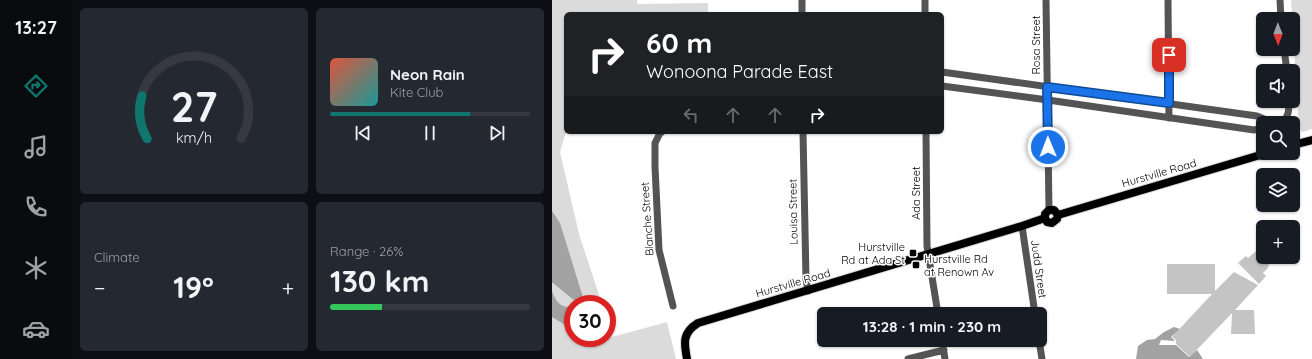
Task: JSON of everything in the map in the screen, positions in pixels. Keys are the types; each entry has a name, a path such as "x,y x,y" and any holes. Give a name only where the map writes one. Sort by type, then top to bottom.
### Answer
{"main road":[{"path":"1300,143 1312,140"},
{"name":"Hurstville Road","path":"1058,215 1256,157"},
{"path":"1049,210 1054,210 1058,215 1057,219 1052,223 1047,222 1045,218 1045,214 1049,210"},
{"name":"Hurstville Road","path":"687,359 684,341 687,332 692,326 698,323 808,291 1045,218"}],"street":[{"path":"802,0 802,12"},
{"path":"924,0 925,12"},
{"name":"Rosa Street","path":"1046,0 1049,210"},
{"path":"1168,0 1169,118"},
{"path":"1280,0 1281,12"},
{"path":"944,72 1257,116"},
{"path":"944,86 1256,130"},
{"name":"Blanche Street","path":"660,134 655,143 659,250 672,306"},
{"name":"Louisa Street","path":"802,134 806,279 808,291"},
{"name":"Ada Street","path":"926,134 927,246 937,307"},
{"name":"Judd Street","path":"1022,226 1034,307"},
{"path":"943,347 945,359"},
{"path":"1040,347 1042,359"},
{"path":"908,359 944,350"}],"shaded area":[{"path":"552,0 637,0 637,4 708,3 708,12 564,12 564,134 565,134 560,152 579,234 599,295 564,295 564,347 616,347 616,336 667,322 676,359 552,359"},
{"path":"1291,0 1312,0 1312,129 1303,132 1300,130 1300,116 1298,116 1298,108 1300,108 1300,64 1295,64 1294,56 1300,56 1300,12 1292,12"},
{"path":"552,211 560,223 582,295 568,295 552,283"},
{"path":"552,291 557,301 564,306 564,324 552,317"},
{"path":"1174,327 1180,329 1171,337 1175,341 1161,340 1159,345 1176,345 1189,357 1197,350 1203,359 1136,359 1138,346 1147,340 1155,339"}],"building":[{"path":"1256,251 1256,264 1269,264 1268,268 1263,273 1266,276 1259,284 1238,263 1246,256 1248,258"},
{"path":"1167,264 1215,264 1215,291 1234,272 1258,285 1235,310 1254,310 1255,334 1231,334 1232,313 1190,357 1176,344 1176,340 1172,337 1212,294 1167,294"}],"place":[{"name":"Hurstville Rd at Ada St","path":"913,253"},
{"name":"Hurstville Rd at Renown Av","path":"916,265"}],"route":[{"path":"1048,147 1047,87 1169,103 1169,55"}]}
